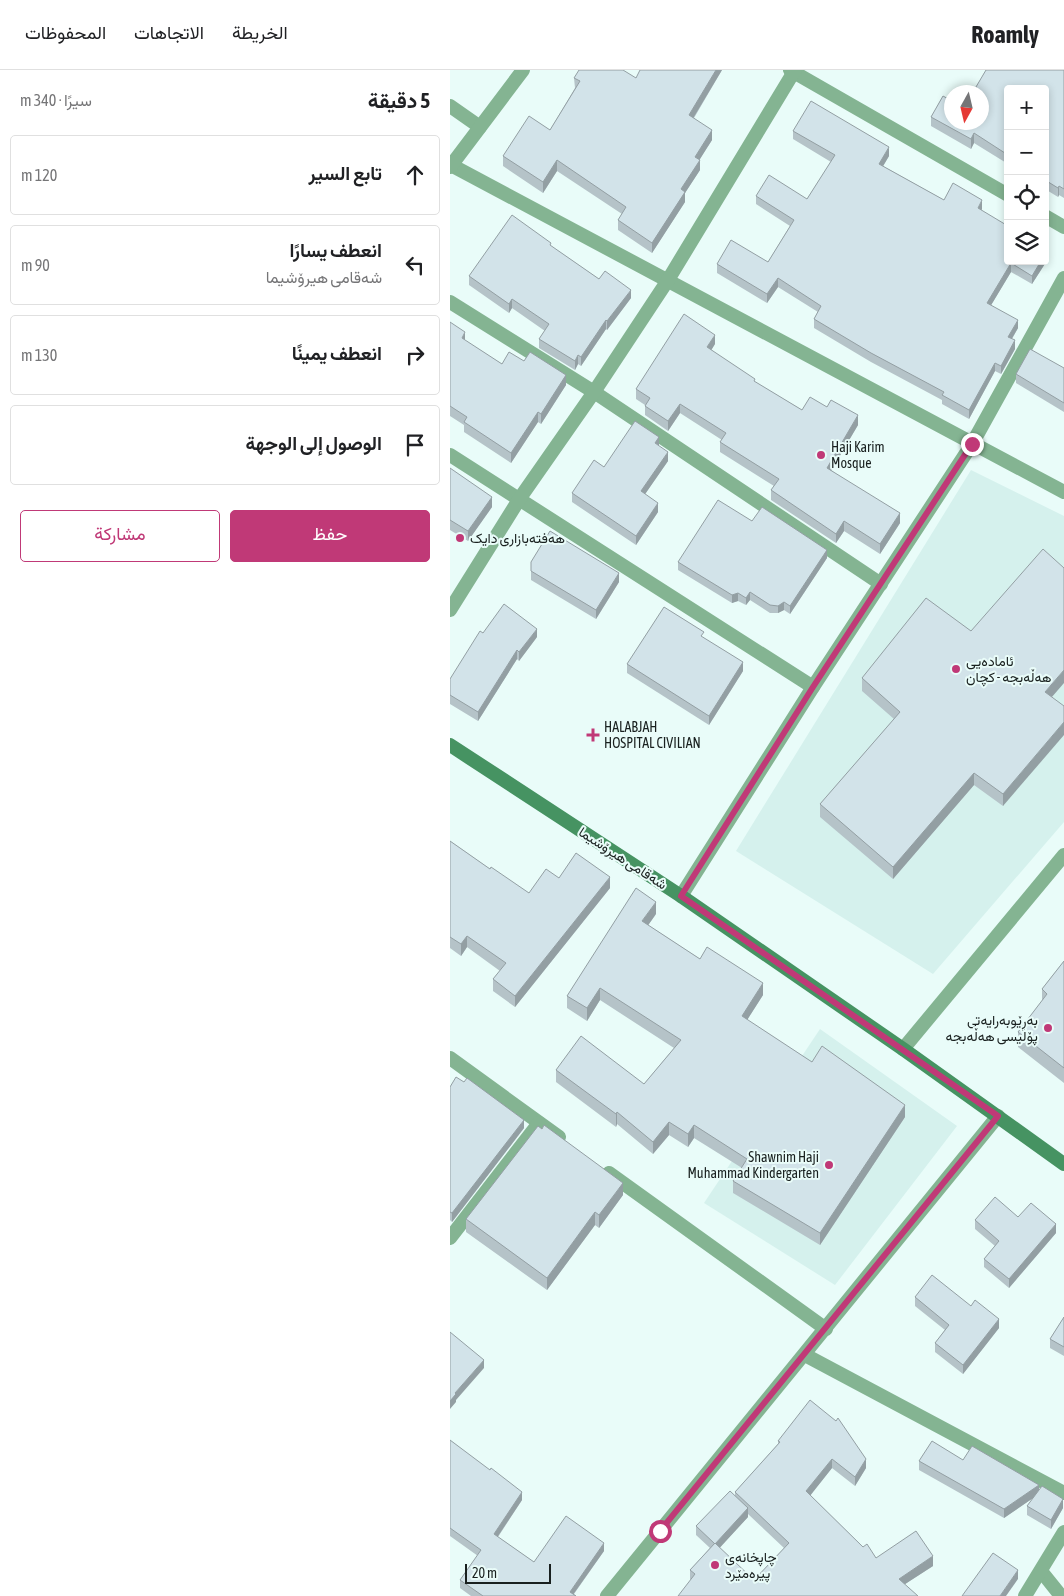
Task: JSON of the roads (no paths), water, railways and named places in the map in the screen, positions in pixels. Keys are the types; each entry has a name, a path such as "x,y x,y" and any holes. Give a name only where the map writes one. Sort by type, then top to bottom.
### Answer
{"main road":[{"name":"شەقامی هیرۆشیما","path":"450,745 681,896 904,1049 1064,1164"}],"street":[{"path":"523,70 451,166 1064,492"},
{"path":"450,610 520,498 594,392 668,280 793,71 1004,193"},
{"path":"450,106 480,127"},
{"path":"1049,218 1064,227"},
{"path":"681,896 813,687 972,444 1064,278"},
{"path":"450,302 594,392 881,584"},
{"path":"450,455 813,687"},
{"path":"904,1049 1064,855"},
{"path":"450,1058 571,1145"},
{"path":"607,1596 998,1116"},
{"path":"450,1238 539,1122"},
{"path":"602,1168 826,1329"},
{"path":"805,1355 1064,1493"},
{"path":"1025,1596 1064,1532"},
{"path":"1041,1571 1061,1596"}],"place":[{"name":"Haji Karim Mosque","path":"821,455"},
{"name":"هەفتەبازاری دایک","path":"460,538"},
{"name":"ئامادەیی هەڵەبجە - کچان","path":"956,669"},
{"name":"HALABJAH HOSPITAL CIVILIAN","path":"593,735"},
{"name":"بەڕێوبەرایەتی پۆلیسی هەڵەبجە","path":"1048,1028"},
{"name":"Shawnim Haji Muhammad Kindergarten","path":"829,1165"},
{"name":"چاپخانەی پیرەمێرد","path":"715,1565"}]}
